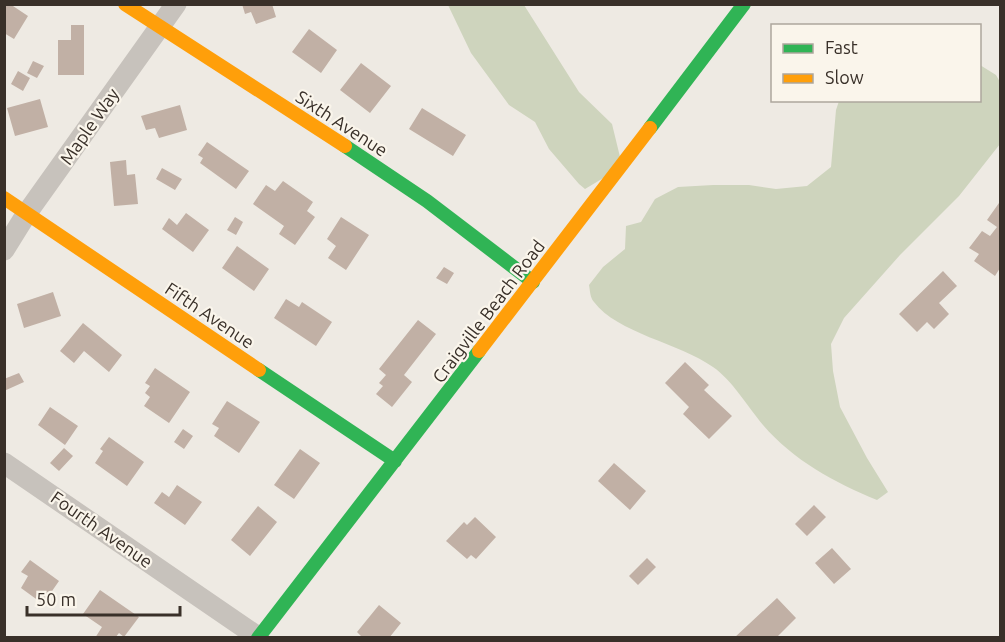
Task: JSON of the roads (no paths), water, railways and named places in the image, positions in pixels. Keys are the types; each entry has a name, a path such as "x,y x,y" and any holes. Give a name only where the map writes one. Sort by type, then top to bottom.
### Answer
{"street":[{"name":"Sixth Avenue","path":"125,4 158,28 427,201 533,282"},
{"name":"Maple Way","path":"4,250 27,213 176,4"},
{"name":"Craigville Beach Road","path":"258,637 533,282 744,4"},
{"name":"Fifth Avenue","path":"4,198 395,461"},
{"name":"Fourth Avenue","path":"4,463 258,637"}]}
